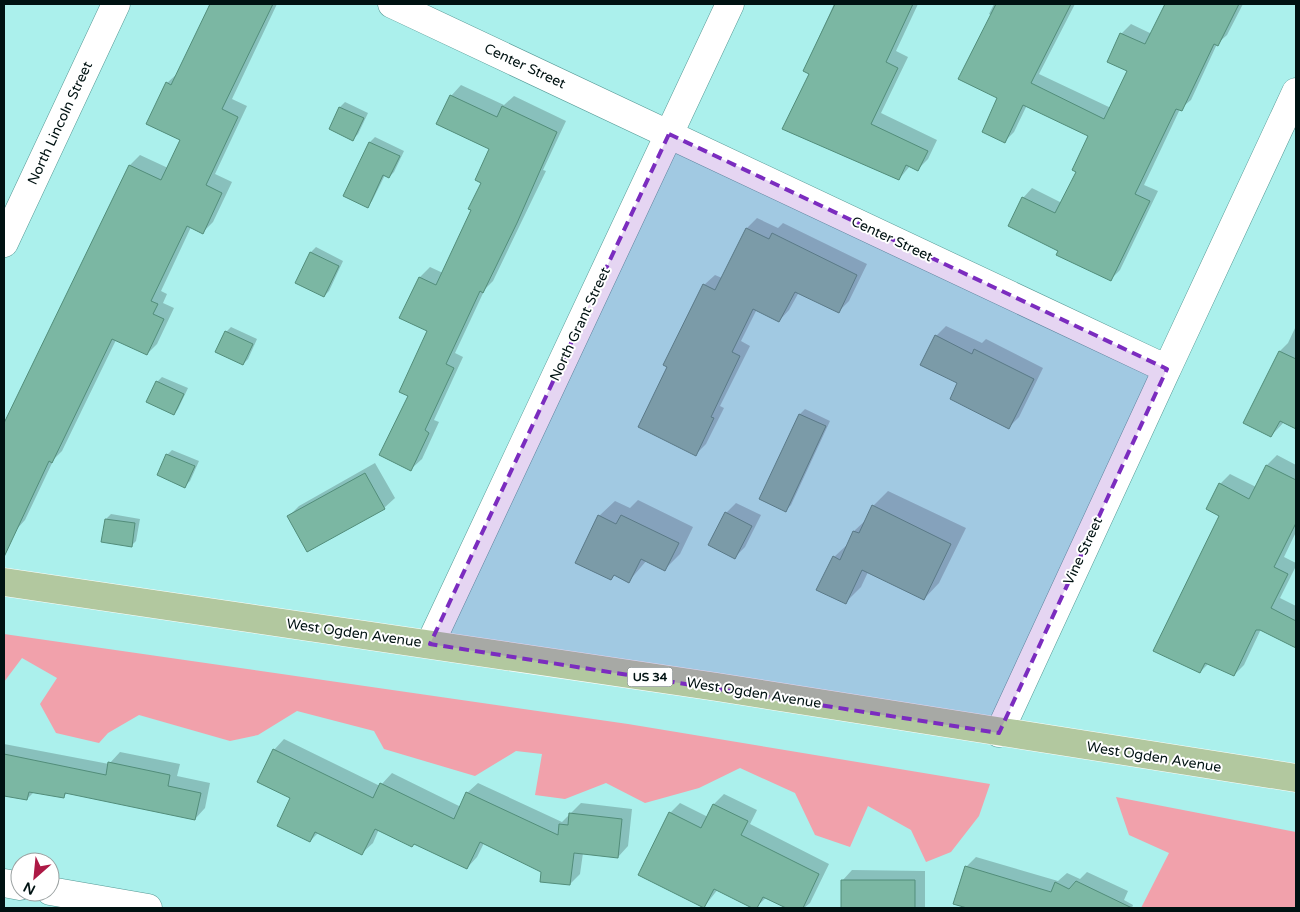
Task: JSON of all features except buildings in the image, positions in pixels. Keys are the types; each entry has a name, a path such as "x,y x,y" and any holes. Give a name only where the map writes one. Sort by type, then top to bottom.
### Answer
{"main road":[{"name":"West Ogden Avenue","path":"4,582 430,644 1296,778"}],"street":[{"name":"North Lincoln Street","path":"4,243 116,4"},
{"name":"Center Street","path":"392,4 1167,369"},
{"name":"North Grant Street","path":"430,644 730,4"},
{"path":"1167,369 1296,92"},
{"name":"Vine Street","path":"999,733 1167,369"},
{"path":"60,893 148,908"}],"highlighted area":[{"path":"669,134 1167,369 999,733 430,644"}],"shaded area":[{"path":"4,634 628,724 990,784 979,816 951,852 926,862 911,830 868,806 850,847 815,835 795,793 740,768 699,788 645,803 606,783 565,799 535,795 542,754 516,751 475,776 384,749 374,731 297,711 258,735 230,741 139,715 108,733 99,743 56,733 40,704 57,678 22,658 4,682"},
{"path":"1116,797 1296,832 1296,908 1141,908 1169,853 1129,835"}]}
